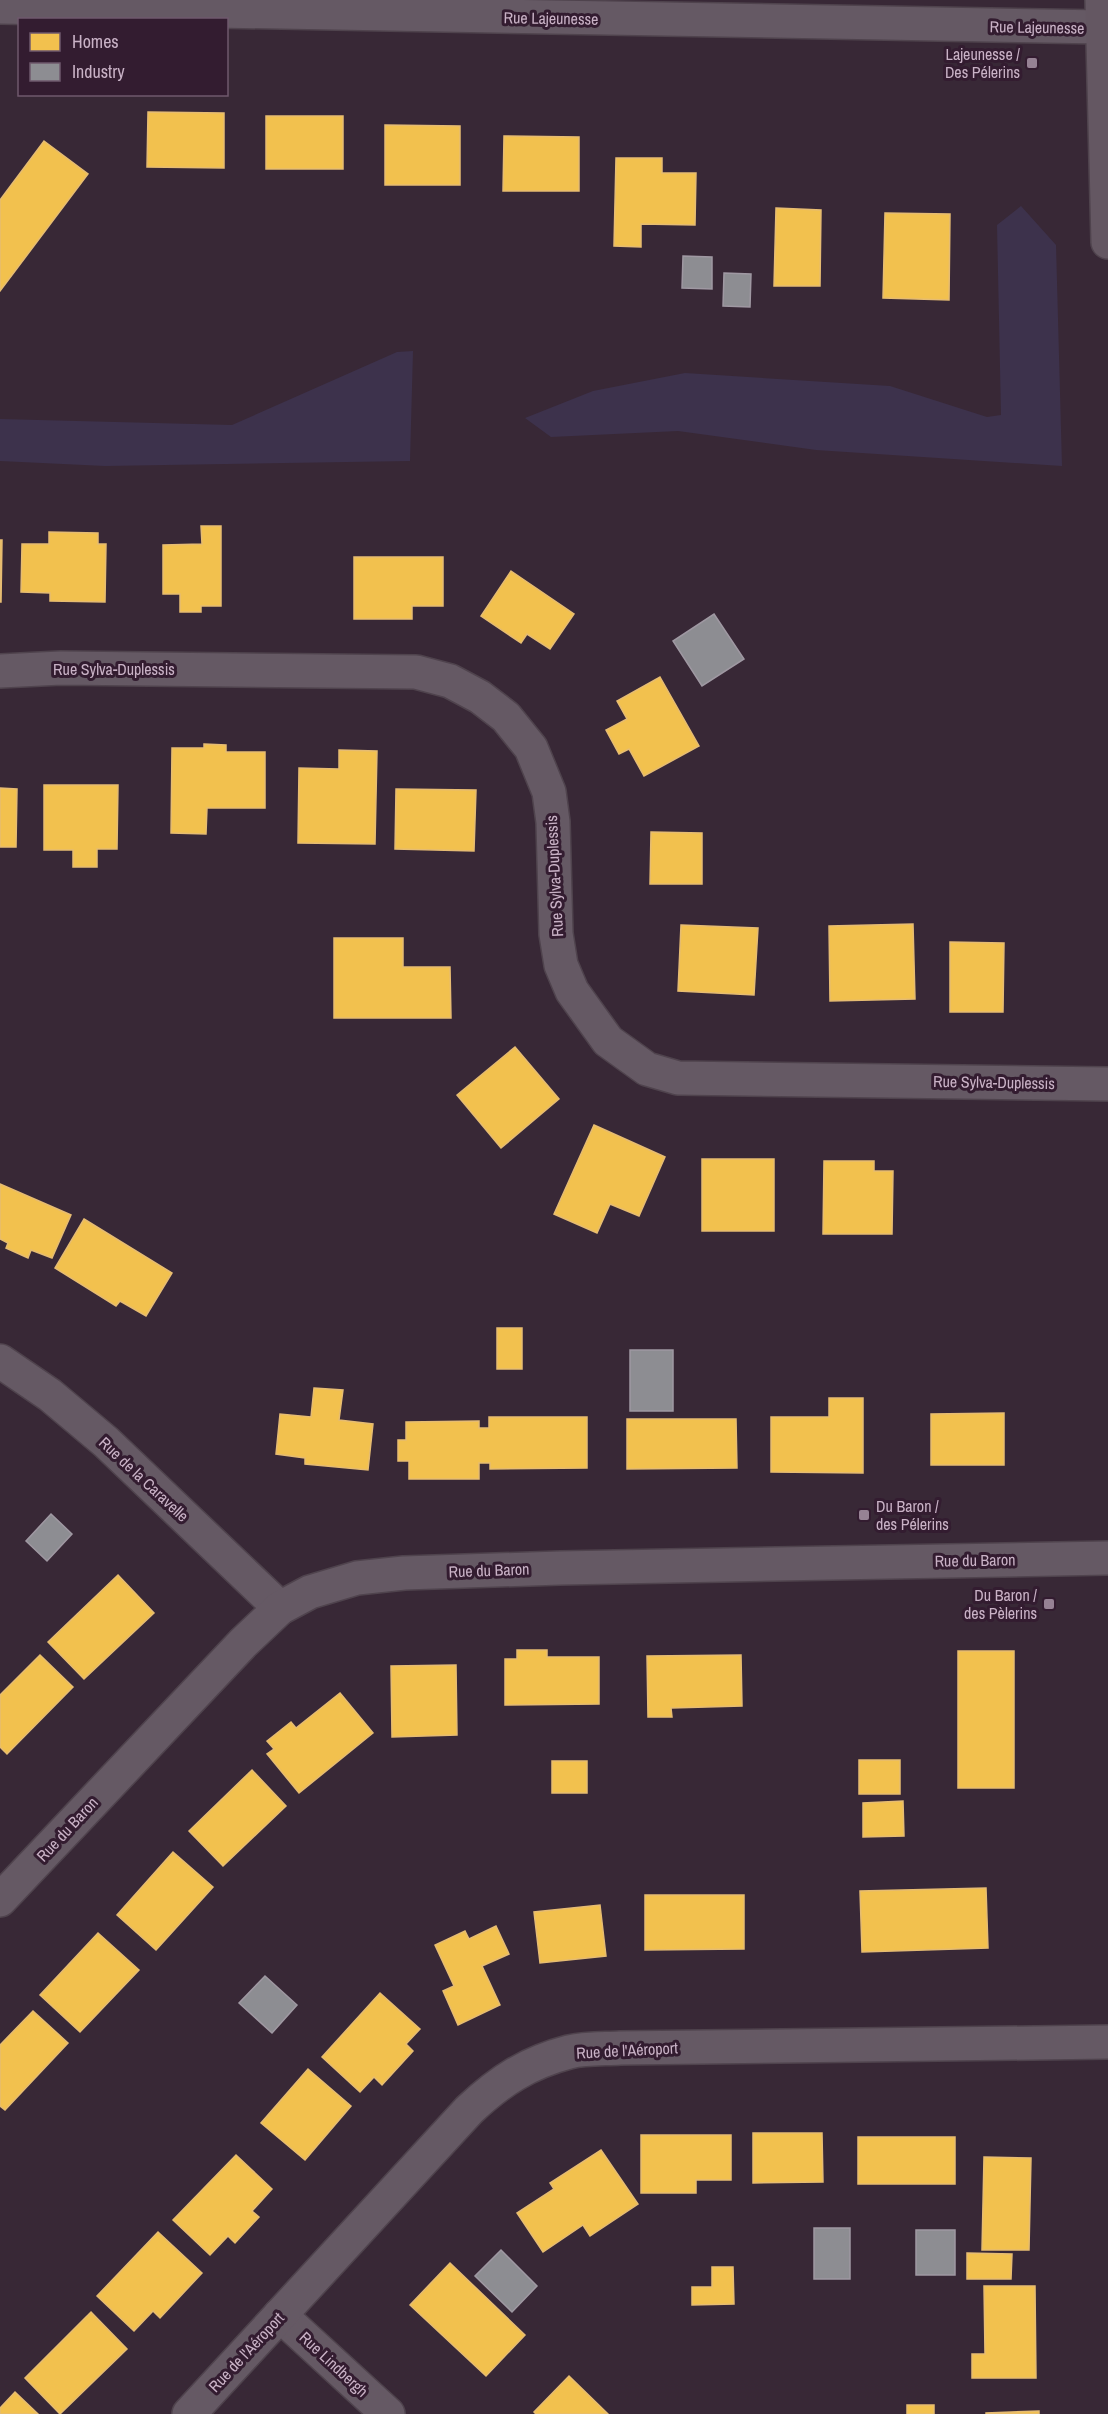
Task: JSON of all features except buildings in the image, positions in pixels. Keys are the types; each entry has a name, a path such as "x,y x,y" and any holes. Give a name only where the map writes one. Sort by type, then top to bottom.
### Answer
{"street":[{"name":"Rue Lajeunesse","path":"0,7 1102,14"},
{"path":"1102,14 1108,242"},
{"name":"Rue Sylva-Duplessis","path":"0,671 61,668 416,672 450,681 480,697 506,717 531,748 549,792 553,822 556,934 561,965 572,991 608,1041 647,1069 678,1078 1108,1084"},
{"name":"Rue de la Caravelle","path":"0,1361 50,1395 106,1443 280,1608"},
{"name":"Rue du Baron","path":"0,1900 243,1643 280,1608 310,1592 357,1578 404,1573 1108,1558"},
{"name":"Rue de l'Aéroport","path":"189,2414 462,2119 496,2085 530,2065 571,2052 621,2048 1108,2042"},
{"name":"Rue Lindbergh","path":"280,2315 388,2414"}],"shaded area":[{"path":"1021,206 1056,245 1062,466 816,450 678,431 551,437 525,418 593,391 685,373 890,386 987,417 1001,415 997,225"},
{"path":"413,351 410,461 105,466 0,461 0,419 232,425 397,352"}],"place":[{"name":"Lajeunesse / Des Pélerins","path":"1032,63"},
{"name":"Du Baron / des Pélerins","path":"864,1515"},
{"name":"Du Baron / des Pèlerins","path":"1049,1604"}]}
